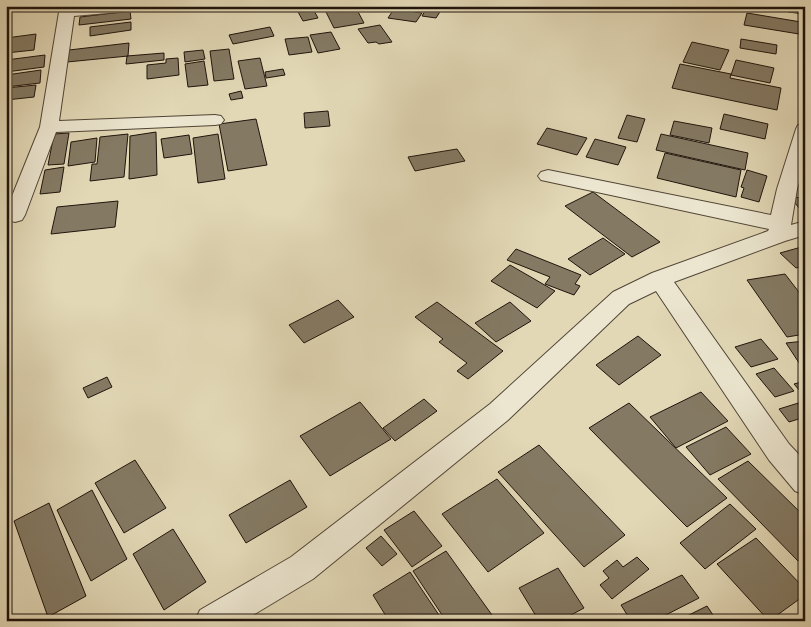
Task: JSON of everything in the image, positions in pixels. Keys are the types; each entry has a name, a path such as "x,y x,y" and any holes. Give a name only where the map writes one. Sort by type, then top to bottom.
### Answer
{"street":[{"path":"14,216 49,127 68,9 131,6"},
{"path":"49,127 215,120"},
{"path":"788,229 787,189 805,129"},
{"path":"548,176 788,229"},
{"path":"211,621 302,568 499,412 620,298 660,279 788,229"},
{"path":"660,279 779,452 805,482"}],"building":[{"path":"355,6 364,23 334,28 324,8"},
{"path":"428,6 443,7 436,18 422,16"},
{"path":"789,6 805,6 805,14 788,12"},
{"path":"312,7 318,18 303,21 297,10"},
{"path":"394,9 422,13 416,22 388,18"},
{"path":"130,11 131,19 79,25 80,17"},
{"path":"747,13 801,22 799,34 744,25"},
{"path":"131,22 131,30 90,36 90,27"},
{"path":"380,25 392,42 368,43 358,29"},
{"path":"270,27 274,36 233,44 229,35"},
{"path":"331,32 340,49 318,53 310,35"},
{"path":"36,34 34,50 6,53 6,38"},
{"path":"308,37 312,52 289,55 285,39"},
{"path":"741,39 777,45 776,54 740,48"},
{"path":"692,42 729,50 720,70 683,62"},
{"path":"129,43 128,56 67,62 69,50"},
{"path":"229,49 234,79 214,81 210,51"},
{"path":"203,50 205,59 185,62 184,52"},
{"path":"164,53 164,60 126,64 127,56"},
{"path":"45,55 44,67 6,72 6,60"},
{"path":"178,58 179,75 147,79 147,65 166,63 166,59"},
{"path":"260,58 267,86 245,89 238,61"},
{"path":"736,60 774,68 770,83 731,75"},
{"path":"204,61 208,85 188,87 185,64"},
{"path":"680,64 731,74 730,78 781,88 777,110 672,88"},
{"path":"283,69 285,75 266,78 265,72"},
{"path":"41,70 40,83 6,87 6,75"},
{"path":"36,85 34,97 6,100 6,88"},
{"path":"241,91 243,98 231,100 229,94"},
{"path":"328,111 330,126 305,128 304,113"},
{"path":"724,114 768,124 765,139 720,129"},
{"path":"627,115 645,119 637,142 618,138"},
{"path":"256,119 267,165 228,171 219,124"},
{"path":"674,121 712,128 709,143 670,135"},
{"path":"547,128 587,138 577,155 537,144"},
{"path":"156,132 157,175 129,179 130,136"},
{"path":"69,133 64,164 48,165 54,134"},
{"path":"128,134 124,177 90,181 92,164 97,164 100,137"},
{"path":"218,134 225,179 198,183 193,138"},
{"path":"661,134 748,153 745,170 656,150"},
{"path":"189,135 192,154 164,158 161,139"},
{"path":"97,138 95,162 68,166 71,142"},
{"path":"595,139 626,147 618,165 586,157"},
{"path":"457,149 465,161 415,171 408,157"},
{"path":"665,153 741,170 736,197 657,178"},
{"path":"64,167 60,192 40,194 45,170"},
{"path":"747,170 767,176 759,202 741,197 744,188 741,187"},
{"path":"593,192 660,242 632,257 565,206"},
{"path":"805,197 805,207 799,208 791,198"},
{"path":"118,201 115,227 51,234 57,207"},
{"path":"603,238 625,254 590,275 568,259"},
{"path":"805,246 805,266 796,268 780,253"},
{"path":"516,249 581,275 575,284 580,286 574,295 545,284 550,277 507,260"},
{"path":"510,265 555,291 537,308 491,281"},
{"path":"785,274 805,300 805,334 787,337 747,280"},
{"path":"338,300 354,317 304,343 289,325"},
{"path":"437,302 503,351 468,379 457,371 467,363 439,342 443,339 415,317"},
{"path":"510,302 531,321 496,342 475,323"},
{"path":"638,336 661,355 619,385 596,365"},
{"path":"761,339 778,359 751,367 735,347"},
{"path":"805,341 805,372 786,343"},
{"path":"774,368 794,391 775,397 756,374"},
{"path":"107,377 112,387 88,398 83,388"},
{"path":"805,381 805,397 794,384"},
{"path":"701,392 728,421 676,448 650,417"},
{"path":"424,399 437,411 395,441 383,428"},
{"path":"805,401 805,417 789,422 779,409"},
{"path":"360,402 391,439 330,476 300,436"},
{"path":"629,403 727,498 687,527 589,428"},
{"path":"726,427 751,454 710,475 686,447"},
{"path":"539,445 625,535 584,567 498,472"},
{"path":"135,460 166,508 124,533 95,483"},
{"path":"748,461 805,517 805,557 798,561 718,479"},
{"path":"497,479 544,533 488,572 442,514"},
{"path":"290,480 307,507 246,543 229,515"},
{"path":"92,490 127,559 91,581 57,510"},
{"path":"49,503 86,596 48,617 14,521"},
{"path":"730,504 756,529 705,569 680,543"},
{"path":"414,511 442,546 412,567 384,530"},
{"path":"173,529 206,582 164,610 133,554"},
{"path":"381,536 397,554 382,566 366,548"},
{"path":"756,538 805,589 805,595 769,621 717,564"},
{"path":"446,551 492,615 483,621 446,621 413,571"},
{"path":"637,557 649,569 612,599 600,585 609,578 603,571 617,560 623,567"},
{"path":"558,568 584,608 560,621 539,621 519,588"},
{"path":"410,572 443,621 389,621 373,595"},
{"path":"682,575 699,598 654,621 631,621 621,605"},
{"path":"707,606 717,621 682,621 681,619"}]}
